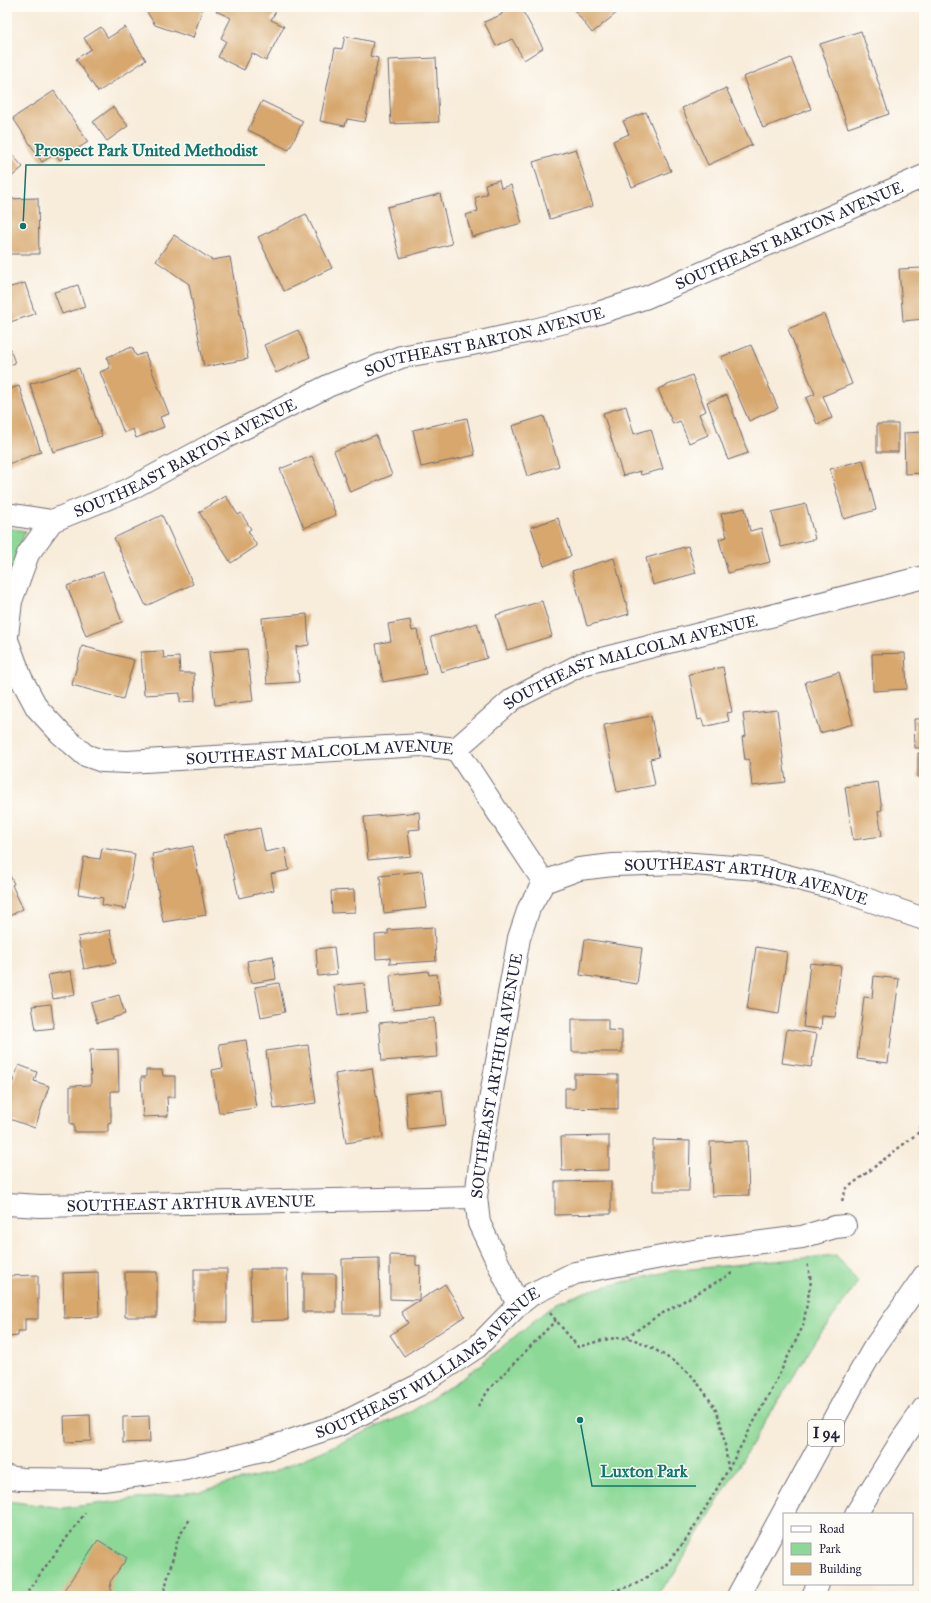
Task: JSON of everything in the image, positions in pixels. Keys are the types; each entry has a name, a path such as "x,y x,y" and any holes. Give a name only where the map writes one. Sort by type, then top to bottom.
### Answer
{"main road":[{"name":"SOUTHEAST BARTON AVENUE","path":"7,514 52,521 128,490 226,437 330,385 401,357 472,344 534,330 592,315 647,298 924,176"},
{"name":"SOUTHEAST BARTON AVENUE","path":"7,636 11,601 28,554 52,521"},
{"name":"SOUTHEAST MALCOLM AVENUE","path":"7,640 21,678 36,708 85,756 102,760 127,762 421,745 456,749 513,700 582,664 924,577"},
{"path":"456,749 544,882"},
{"name":"SOUTHEAST ARTHUR AVENUE","path":"7,1204 40,1206 476,1197 483,1140 519,938 529,908 544,882 579,869 613,865 681,864 759,869 834,888 924,919"},
{"path":"476,1197 479,1222 518,1305"},
{"name":"SOUTHEAST WILLIAMS AVENUE","path":"7,1477 21,1479 103,1480 186,1469 266,1449 339,1425 419,1385 477,1347 518,1305 532,1294 575,1273 700,1250 802,1237 840,1227"},
{"name":"I 94","path":"783,1513 874,1348 924,1276"},
{"path":"857,1513 901,1441 924,1408"},
{"name":"I 94","path":"738,1596 783,1513"},
{"path":"813,1596 818,1585"}],"path":[{"path":"840,1227 846,1189 918,1133 924,1115"},
{"path":"595,1596 634,1585 665,1566 688,1537 728,1470 803,1326 811,1281 802,1237"},
{"path":"800,1262 807,1262"},
{"path":"627,1337 656,1316 727,1277 736,1270"},
{"path":"478,1406 490,1388 556,1320"},
{"path":"559,1323 578,1347 607,1339 627,1337 651,1347 691,1375 715,1408 724,1442 728,1470"},
{"path":"24,1596 85,1514"},
{"path":"163,1596 178,1538 190,1519"}],"green space":[{"path":"7,528 25,531 7,587"},
{"path":"836,1255 858,1282 817,1339 762,1427 673,1576 655,1596 7,1596 7,1501 63,1508 203,1491 232,1482 271,1473 409,1413 466,1376 556,1303 591,1290 670,1271"}],"building":[{"path":"144,7 203,7 193,38 155,25"},
{"path":"218,7 273,7 277,9 271,20 284,26 266,61 252,53 244,70 218,57 226,41 221,38 231,18 216,11"},
{"path":"508,7 521,8 543,48 524,60 512,39 496,46 484,22 501,15 504,9"},
{"path":"572,7 624,7 592,33"},
{"path":"101,27 108,38 125,27 146,60 98,92 76,59 91,49 84,38"},
{"path":"861,31 889,114 848,128 820,44"},
{"path":"345,36 373,42 370,56 378,58 365,122 347,119 345,126 320,121 335,48 342,49"},
{"path":"436,58 439,122 391,124 388,60"},
{"path":"791,58 811,109 763,128 743,77"},
{"path":"726,88 752,145 708,165 682,108"},
{"path":"54,91 88,142 60,160 55,154 42,162 13,118"},
{"path":"262,101 303,121 289,150 248,130"},
{"path":"113,107 128,126 107,141 93,122"},
{"path":"646,112 671,171 632,187 613,141 629,134 623,121"},
{"path":"7,149 23,167 7,181"},
{"path":"576,149 593,206 550,219 533,162"},
{"path":"499,180 501,188 511,185 522,223 472,237 466,215 478,211 475,198 487,194 485,184"},
{"path":"440,194 452,244 400,258 387,207"},
{"path":"38,198 39,254 7,254 7,199"},
{"path":"306,214 332,268 284,291 258,237"},
{"path":"174,235 212,260 230,257 248,359 204,367 189,284 156,261"},
{"path":"924,268 924,319 903,321 899,269"},
{"path":"25,283 35,314 7,323 7,288"},
{"path":"78,285 85,307 62,314 54,292"},
{"path":"824,314 852,384 823,396 832,418 817,424 806,398 815,394 788,329"},
{"path":"298,330 310,357 276,373 264,345"},
{"path":"7,341 15,363 7,366"},
{"path":"751,345 778,408 749,421 721,357"},
{"path":"132,347 136,356 145,353 169,414 160,417 164,427 136,438 133,429 124,433 100,372 110,368 107,357"},
{"path":"79,368 102,436 53,452 30,384"},
{"path":"692,375 706,411 699,414 708,435 689,443 680,421 673,424 658,389"},
{"path":"19,386 41,452 8,464 7,390"},
{"path":"727,395 748,453 728,460 707,402"},
{"path":"626,406 634,434 651,429 663,469 641,475 640,471 623,476 603,413"},
{"path":"544,416 559,466 527,476 512,426"},
{"path":"467,418 475,455 421,467 413,430"},
{"path":"877,424 898,424 898,452 877,452"},
{"path":"924,432 924,473 905,474 904,433"},
{"path":"376,435 392,475 350,492 334,451"},
{"path":"312,456 336,515 304,528 280,469"},
{"path":"863,460 876,510 844,519 830,469"},
{"path":"226,496 238,515 241,513 251,529 248,531 257,546 231,563 199,512"},
{"path":"806,504 815,539 781,547 772,512"},
{"path":"745,508 750,531 761,528 770,562 728,573 719,539 727,537 721,514"},
{"path":"162,515 193,584 146,606 114,538"},
{"path":"558,518 571,556 544,566 531,527"},
{"path":"688,546 696,573 653,585 646,558"},
{"path":"614,558 629,614 587,626 572,571"},
{"path":"103,572 122,622 86,636 67,586"},
{"path":"542,601 552,636 507,650 496,615"},
{"path":"307,614 309,645 296,647 299,682 267,684 262,618"},
{"path":"410,620 412,631 417,630 426,674 383,682 376,644 391,641 388,624"},
{"path":"477,623 487,658 441,672 431,637"},
{"path":"82,646 134,660 123,699 72,685"},
{"path":"247,649 253,701 215,705 209,652"},
{"path":"163,651 164,658 179,657 180,673 194,673 195,701 180,702 180,693 144,695 141,652"},
{"path":"905,653 907,689 873,691 872,654"},
{"path":"723,667 732,712 727,713 729,721 704,727 702,719 698,720 689,674"},
{"path":"839,672 853,724 820,733 805,682"},
{"path":"777,710 786,782 752,786 749,759 745,760 742,737 746,736 743,714"},
{"path":"651,716 659,757 650,759 655,785 617,792 604,725"},
{"path":"914,719 924,719 924,748 915,748"},
{"path":"918,753 924,753 924,777 918,777"},
{"path":"878,782 882,810 878,811 882,836 853,840 845,787"},
{"path":"419,812 420,829 408,830 411,856 368,860 364,817"},
{"path":"260,828 265,852 285,848 289,870 271,874 274,890 239,898 225,835"},
{"path":"193,846 206,915 163,922 152,854"},
{"path":"102,848 135,854 126,909 102,905 103,898 78,894 84,857 100,859"},
{"path":"7,869 14,884 12,885 23,909 7,917"},
{"path":"422,871 427,908 384,913 380,876"},
{"path":"354,890 355,912 332,913 331,891"},
{"path":"434,927 436,961 390,964 390,958 376,959 375,935 388,934 388,930"},
{"path":"110,930 116,963 84,969 78,937"},
{"path":"585,939 642,948 637,984 580,975"},
{"path":"334,947 337,974 318,976 316,949"},
{"path":"756,947 787,952 779,1014 747,1009"},
{"path":"273,956 276,979 251,983 247,961"},
{"path":"810,963 841,966 835,1017 822,1016 821,1029 803,1027"},
{"path":"71,971 75,995 53,999 48,975"},
{"path":"428,971 429,975 437,974 441,1005 393,1010 390,975"},
{"path":"874,976 899,979 888,1063 857,1059 864,997 872,998"},
{"path":"279,983 285,1012 261,1017 255,987"},
{"path":"364,983 367,1012 338,1016 334,986"},
{"path":"119,995 125,1014 97,1023 91,1003"},
{"path":"51,1004 54,1028 36,1030 32,1006"},
{"path":"434,1018 437,1057 382,1061 379,1023"},
{"path":"572,1019 608,1019 608,1030 622,1031 622,1052 572,1052"},
{"path":"787,1029 817,1034 811,1067 782,1063"},
{"path":"246,1040 256,1108 219,1113 212,1070 223,1068 219,1044"},
{"path":"308,1045 316,1103 274,1109 266,1051"},
{"path":"118,1049 119,1091 111,1091 111,1122 108,1123 108,1132 74,1132 74,1124 70,1124 70,1086 91,1085 90,1050"},
{"path":"19,1065 37,1072 34,1081 49,1086 35,1128 7,1118 7,1097"},
{"path":"372,1068 383,1137 346,1143 335,1074"},
{"path":"146,1070 162,1070 163,1076 175,1076 175,1097 167,1097 168,1116 143,1117 141,1077 146,1077"},
{"path":"574,1074 618,1075 618,1109 565,1108 565,1088 574,1088"},
{"path":"442,1090 446,1125 408,1129 405,1094"},
{"path":"609,1136 609,1170 562,1171 561,1137"},
{"path":"653,1140 690,1141 689,1191 653,1191"},
{"path":"747,1141 749,1195 712,1196 710,1142"},
{"path":"611,1181 611,1214 555,1215 555,1182"},
{"path":"390,1255 416,1256 416,1265 420,1266 419,1300 390,1299"},
{"path":"379,1258 380,1314 343,1314 342,1259"},
{"path":"194,1269 227,1269 227,1322 194,1322"},
{"path":"250,1269 287,1269 288,1320 251,1321"},
{"path":"98,1272 99,1317 64,1318 63,1273"},
{"path":"125,1272 157,1272 157,1317 125,1317"},
{"path":"303,1274 336,1274 336,1312 303,1312"},
{"path":"38,1275 38,1319 25,1319 25,1331 18,1331 18,1336 7,1337 7,1276"},
{"path":"445,1284 465,1316 404,1356 390,1335 408,1323 401,1312"},
{"path":"90,1415 91,1441 65,1442 64,1416"},
{"path":"149,1416 150,1442 123,1443 123,1417"},
{"path":"98,1540 127,1558 110,1582 112,1596 60,1596"}],"place":[{"name":"Prospect Park United Methodist","path":"23,226"},
{"name":"Luxton Park","path":"580,1420"}]}
